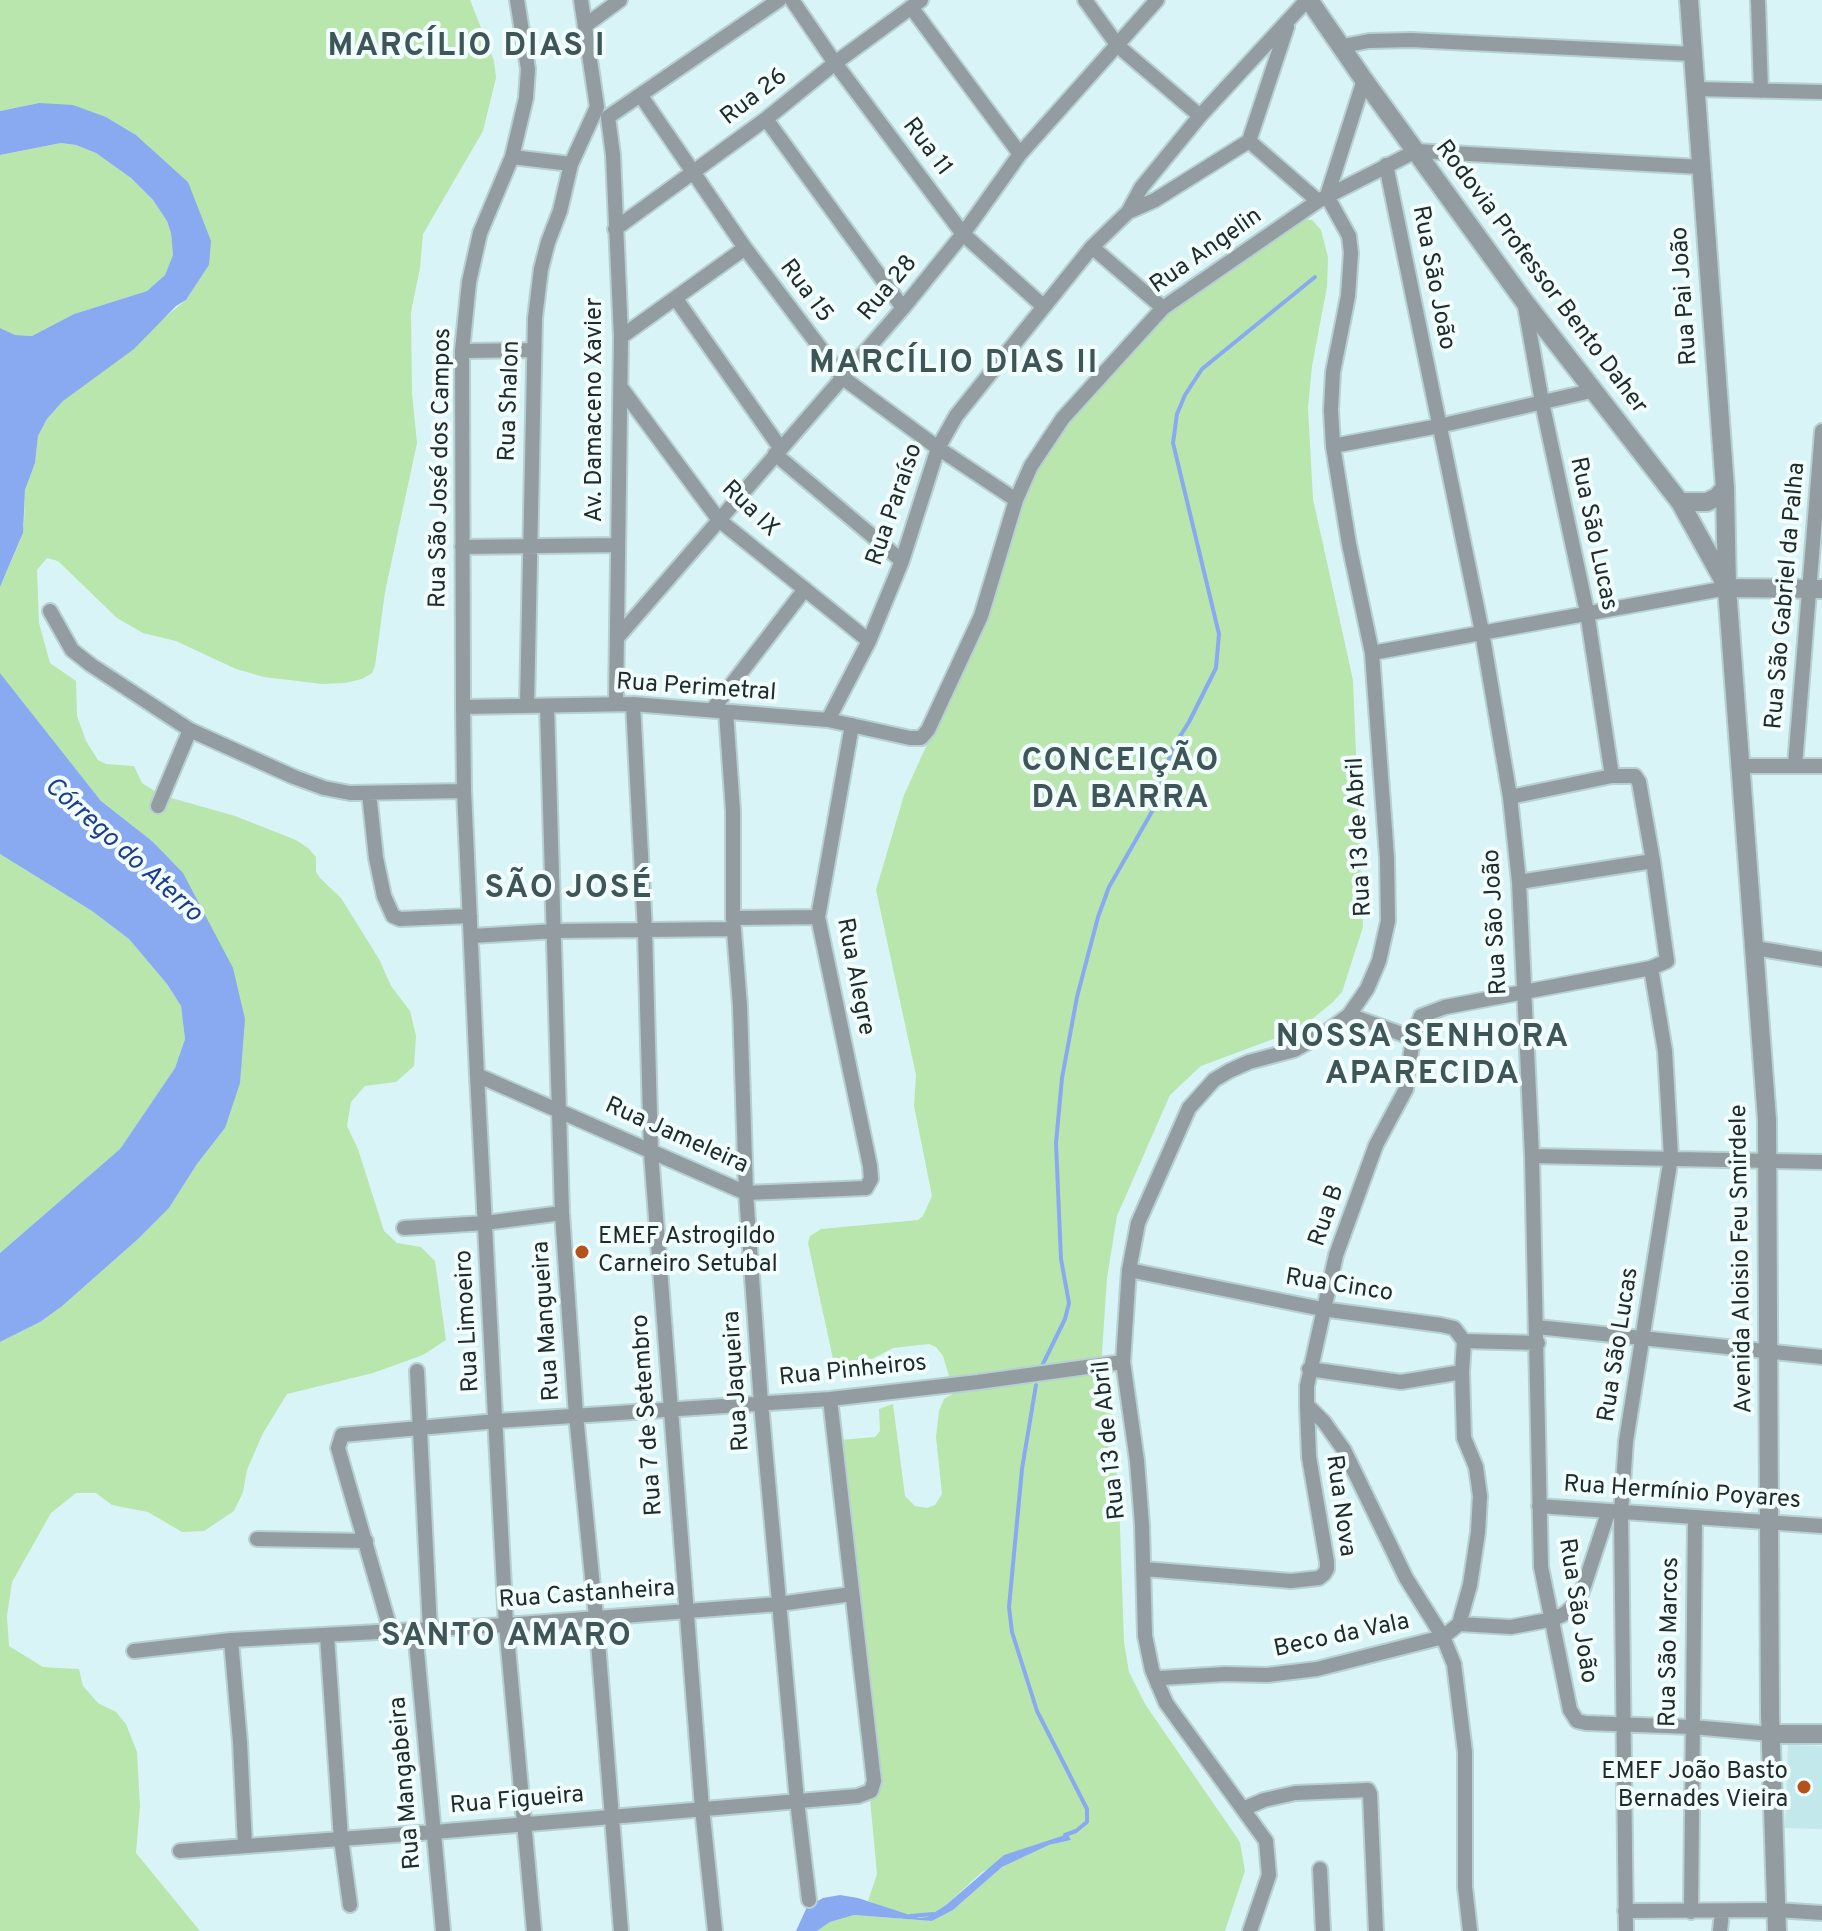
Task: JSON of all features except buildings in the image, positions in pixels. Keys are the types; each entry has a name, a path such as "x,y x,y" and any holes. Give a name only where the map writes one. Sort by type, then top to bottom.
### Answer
{"street":[{"name":"Rua São José dos Campos","path":"463,707 462,351 469,282 480,233 512,157 526,98 528,69 517,0"},
{"name":"Av. Damaceno Xavier","path":"581,0 613,155 622,389 616,703"},
{"path":"586,25 620,0"},
{"path":"603,112 641,96 779,0"},
{"name":"Rua 11","path":"792,0 835,63 963,234 1043,306"},
{"path":"1085,0 1118,46 1200,116"},
{"name":"Rua 28","path":"617,638 903,308 963,234 1020,154 1157,0"},
{"name":"Rua Paraíso","path":"828,720 869,641 902,561 938,448 974,391 1092,247 1128,212 1141,188 1200,116 1308,0"},
{"name":"Rodovia Professor Bento Daher","path":"1308,0 1524,301 1680,502 1727,588"},
{"name":"Rua Pai João","path":"1689,0 1725,488 1727,588"},
{"path":"1758,0 1761,91"},
{"path":"916,4 1020,154"},
{"name":"Rua 26","path":"615,229 916,4"},
{"name":"Rua Paraíso","path":"1128,212 1155,200 1249,141 1288,23"},
{"path":"1343,46 1369,41 1411,40 1692,54"},
{"path":"1249,141 1323,198 1364,80"},
{"path":"1695,89 1822,92"},
{"name":"Rua 15","path":"641,96 691,173 843,378 938,448 1016,500"},
{"name":"Rua Shalon","path":"527,706 534,350 541,269 571,164 603,112"},
{"path":"766,119 903,308"},
{"path":"1416,151 1700,167"},
{"name":"Rua Angelin","path":"924,736 981,616 1016,500 1031,466 1063,418 1163,308 1323,198 1416,151"},
{"path":"512,157 571,164"},
{"name":"Rua São João","path":"1386,165 1482,632 1510,797 1519,882 1532,1156 1541,1567 1572,1717 1586,1723 1623,1724"},
{"name":"Rua 13 de Abril","path":"1250,1931 1269,1875 1266,1841 1172,1711 1158,1685 1145,1636 1137,1461 1123,1362 1129,1270 1138,1223 1189,1108 1201,1093 1229,1071 1249,1062 1294,1050 1349,1015 1367,989 1379,961 1388,921 1387,858 1372,653 1349,544 1333,446 1331,410 1333,372 1348,296 1351,253 1349,236 1323,198"},
{"path":"1092,247 1163,308"},
{"path":"621,337 745,248"},
{"path":"676,299 778,451 902,561"},
{"name":"Rua São Lucas","path":"1524,301 1542,402 1587,612 1612,776"},
{"path":"462,351 534,350"},
{"name":"Rua IX","path":"622,389 719,520 869,641"},
{"path":"1333,446 1439,426 1591,391"},
{"name":"Rua São Gabriel da Palha","path":"1795,765 1817,587 1822,431"},
{"path":"1680,502 1707,502 1725,488"},
{"path":"462,547 618,545"},
{"path":"1372,653 1727,588 1817,587"},
{"name":"Avenida Aloisio Feu Smirdele","path":"1727,588 1768,1160 1770,1734 1777,1931"},
{"path":"719,711 805,589"},
{"path":"50,611 72,650 190,730 324,788 369,793 464,791"},
{"name":"Rua Perimetral","path":"463,707 633,704 828,720 910,738 924,736"},
{"name":"Rua 7 de Setembro","path":"633,704 645,931 651,1153 702,1808 715,1931"},
{"name":"Rua Mangueira","path":"547,706 562,1213 576,1415 621,1931"},
{"name":"Rua Limoeiro","path":"463,707 477,1075 506,1625 534,1931"},
{"name":"Rua Jaqueira","path":"719,711 733,811 734,923 746,1193 761,1403 797,1801 809,1900"},
{"name":"Rua Alegre","path":"852,725 818,917 870,1166 871,1179 866,1188"},
{"path":"158,806 190,730"},
{"path":"1741,766 1822,766"},
{"path":"1349,1015 1413,1038 1421,1016 1426,1012 1664,964 1668,956 1639,782 1635,776 1612,776 1510,797"},
{"path":"369,793 376,858 384,896 393,916 400,919 470,916"},
{"path":"1519,882 1653,861"},
{"path":"472,936 555,931 645,931 818,917"},
{"path":"1755,948 1822,959"},
{"name":"Rua São Lucas","path":"1626,1931 1623,1724 1615,1513 1671,1157 1665,1051 1651,968"},
{"name":"Rua B","path":"1307,1405 1309,1369 1336,1255 1376,1145 1406,1089 1413,1038"},
{"name":"Rua Jameleira","path":"477,1075 746,1193 866,1188"},
{"path":"1532,1156 1822,1162"},
{"path":"404,1228 485,1223 562,1213"},
{"name":"Rua Cinco","path":"1129,1270 1322,1309 1441,1325 1454,1328 1464,1341 1538,1343"},
{"path":"1537,1327 1822,1357"},
{"path":"1443,1637 1459,1624 1472,1572 1480,1496 1476,1467 1464,1438 1464,1341"},
{"name":"Rua Pinheiros","path":"366,1541 338,1448 339,1438 347,1434 830,1399 1123,1362"},
{"path":"1309,1369 1401,1382 1462,1372"},
{"name":"Rua Mangabeira","path":"417,1371 421,1427 422,1630 443,1931"},
{"path":"830,1399 852,1594"},
{"path":"1307,1405 1344,1450 1406,1578 1443,1637 1457,1678 1465,1752 1465,1887 1470,1931"},
{"name":"Rua Nova","path":"1144,1569 1291,1581 1319,1578 1324,1574 1327,1562 1309,1457 1307,1405"},
{"name":"Rua Hermínio Poyares","path":"1539,1506 1822,1526"},
{"path":"1459,1624 1511,1627 1554,1619 1564,1614 1577,1603 1615,1513"},
{"name":"Rua São Marcos","path":"1691,1912 1695,1518"},
{"path":"257,1539 366,1541 391,1632"},
{"name":"Rua Castanheira","path":"134,1651 231,1640 506,1625 779,1604 852,1594"},
{"name":"Rua Figueira","path":"180,1851 858,1796 871,1791 874,1781 852,1594"},
{"path":"327,1636 341,1839 350,1905"},
{"name":"Beco da Vala","path":"1158,1685 1161,1678 1267,1675 1317,1669 1443,1637"},
{"path":"231,1640 245,1846"},
{"path":"1623,1724 1770,1734 1822,1734"},
{"path":"1243,1809 1264,1800 1295,1793 1368,1790 1376,1931"},
{"path":"1320,1869 1323,1931"},
{"path":"1625,1911 1777,1910 1822,1913"},
{"path":"1720,1931 1722,1912"}],"shaded area":[{"name":"EMEF João Basto Bernades Vieira","path":"1788,1745 1822,1746 1822,1829 1785,1828"}],"green space":[{"path":"0,0 470,0 494,61 496,78 483,131 423,234 411,312 412,393 417,443 385,592 372,673 345,683 322,684 264,677 236,669 176,641 143,633 117,618 58,561 47,558 37,570 39,623 50,663 76,681 77,716 86,741 98,760 106,764 134,766 142,783 161,795 235,816 296,840 308,848 316,857 316,872 341,898 379,959 391,986 410,1011 416,1036 414,1066 396,1082 365,1086 351,1102 347,1126 358,1149 384,1231 397,1243 421,1247 435,1261 446,1340 423,1355 373,1373 287,1394 263,1433 234,1511 204,1531 182,1532 148,1512 112,1505 96,1493 76,1493 51,1513 12,1582 7,1616 9,1646 43,1667 79,1669 83,1686 98,1703 116,1712 126,1724 137,1752 140,1806 136,1853 200,1931 0,1931 0,1342 40,1322 61,1307 137,1240 169,1208 225,1128 152,841 101,801 0,673 0,587 20,541 25,490 35,463 38,436 47,419 63,401 186,300 209,265 188,182 136,135 106,117 39,103 0,111"},
{"path":"61,143 96,153 131,178 153,200 171,232 173,255 165,275 147,291 74,314 32,336 15,335 0,328 0,155"},
{"path":"1297,218 1312,220 1321,230 1328,257 1327,287 1312,366 1308,408 1313,499 1353,680 1363,927 1342,992 1333,1002 1300,1029 1201,1066 1170,1095 1117,1216 1107,1278 1101,1368 1112,1420 1119,1500 1124,1642 1129,1672 1145,1704 1240,1842 1245,1871 1225,1931 817,1931 830,1922 854,1915 932,1921 953,1910 1002,1867 1049,1845 1071,1840 1068,1835 982,1872 946,1905 927,1917 919,1918 868,1901 877,1874 852,1605 829,1441 875,1437 880,1431 879,1409 893,1404 905,1496 915,1506 927,1508 935,1505 942,1494 936,1437 939,1411 944,1399 954,1393 943,1356 929,1344 893,1348 868,1361 846,1366 837,1364 833,1359 808,1243 810,1236 821,1229 918,1220 932,1196 914,1106 916,1075 876,890 904,795 950,694 1008,534 1051,437 1159,317"},
{"path":"0,854 92,911 129,939 167,984 181,1006 185,1039 175,1068 120,1149 0,1253"}],"water":[{"path":"39,103 73,105 106,117 136,135 188,182 211,241 209,265 186,300 176,306 134,349 63,401 47,419 38,436 35,463 25,490 23,533 0,587 0,328 15,335 32,336 74,314 147,291 165,275 173,255 167,221 153,200 131,178 96,153 61,143 0,155 0,111"},
{"name":"Córrego do Aterro","path":"0,673 101,801 152,841 183,873 233,968 245,1019 240,1083 225,1128 169,1208 61,1307 40,1322 0,1342 0,1253 120,1149 175,1068 185,1039 181,1006 167,984 129,939 92,911 0,854"},
{"path":"1068,1834 1071,1840 1049,1845 1002,1867 953,1910 932,1921 854,1915 830,1922 817,1931 796,1931 807,1907 823,1898 840,1895 919,1918 927,1917 946,1905 1004,1855"}],"waterway":[{"path":"1041,1368 1065,1319 1069,1303 1061,1259 1056,1143 1062,1078 1077,997 1109,887 1154,808 1172,749 1216,668 1219,634 1173,443 1177,414 1202,369 1315,277"},
{"path":"1036,1385 1022,1469 1009,1607 1012,1632 1037,1711 1087,1809 1087,1822 1065,1835"},
{"path":"910,1916 933,1914"}],"place":[{"name":"EMEF Astrogildo Carneiro Setubal","path":"582,1252"},
{"name":"EMEF João Basto Bernades Vieira","path":"1804,1787"}],"district":[{"name":"MARCÍLIO DIAS I","path":"467,49"},
{"name":"MARCÍLIO DIAS II","path":"954,366"},
{"name":"CONCEIÇÃO DA BARRA","path":"1121,782"},
{"name":"SÃO JOSÉ","path":"569,891"},
{"name":"NOSSA SENHORA APARECIDA","path":"1423,1058"},
{"name":"SANTO AMARO","path":"507,1639"}]}
